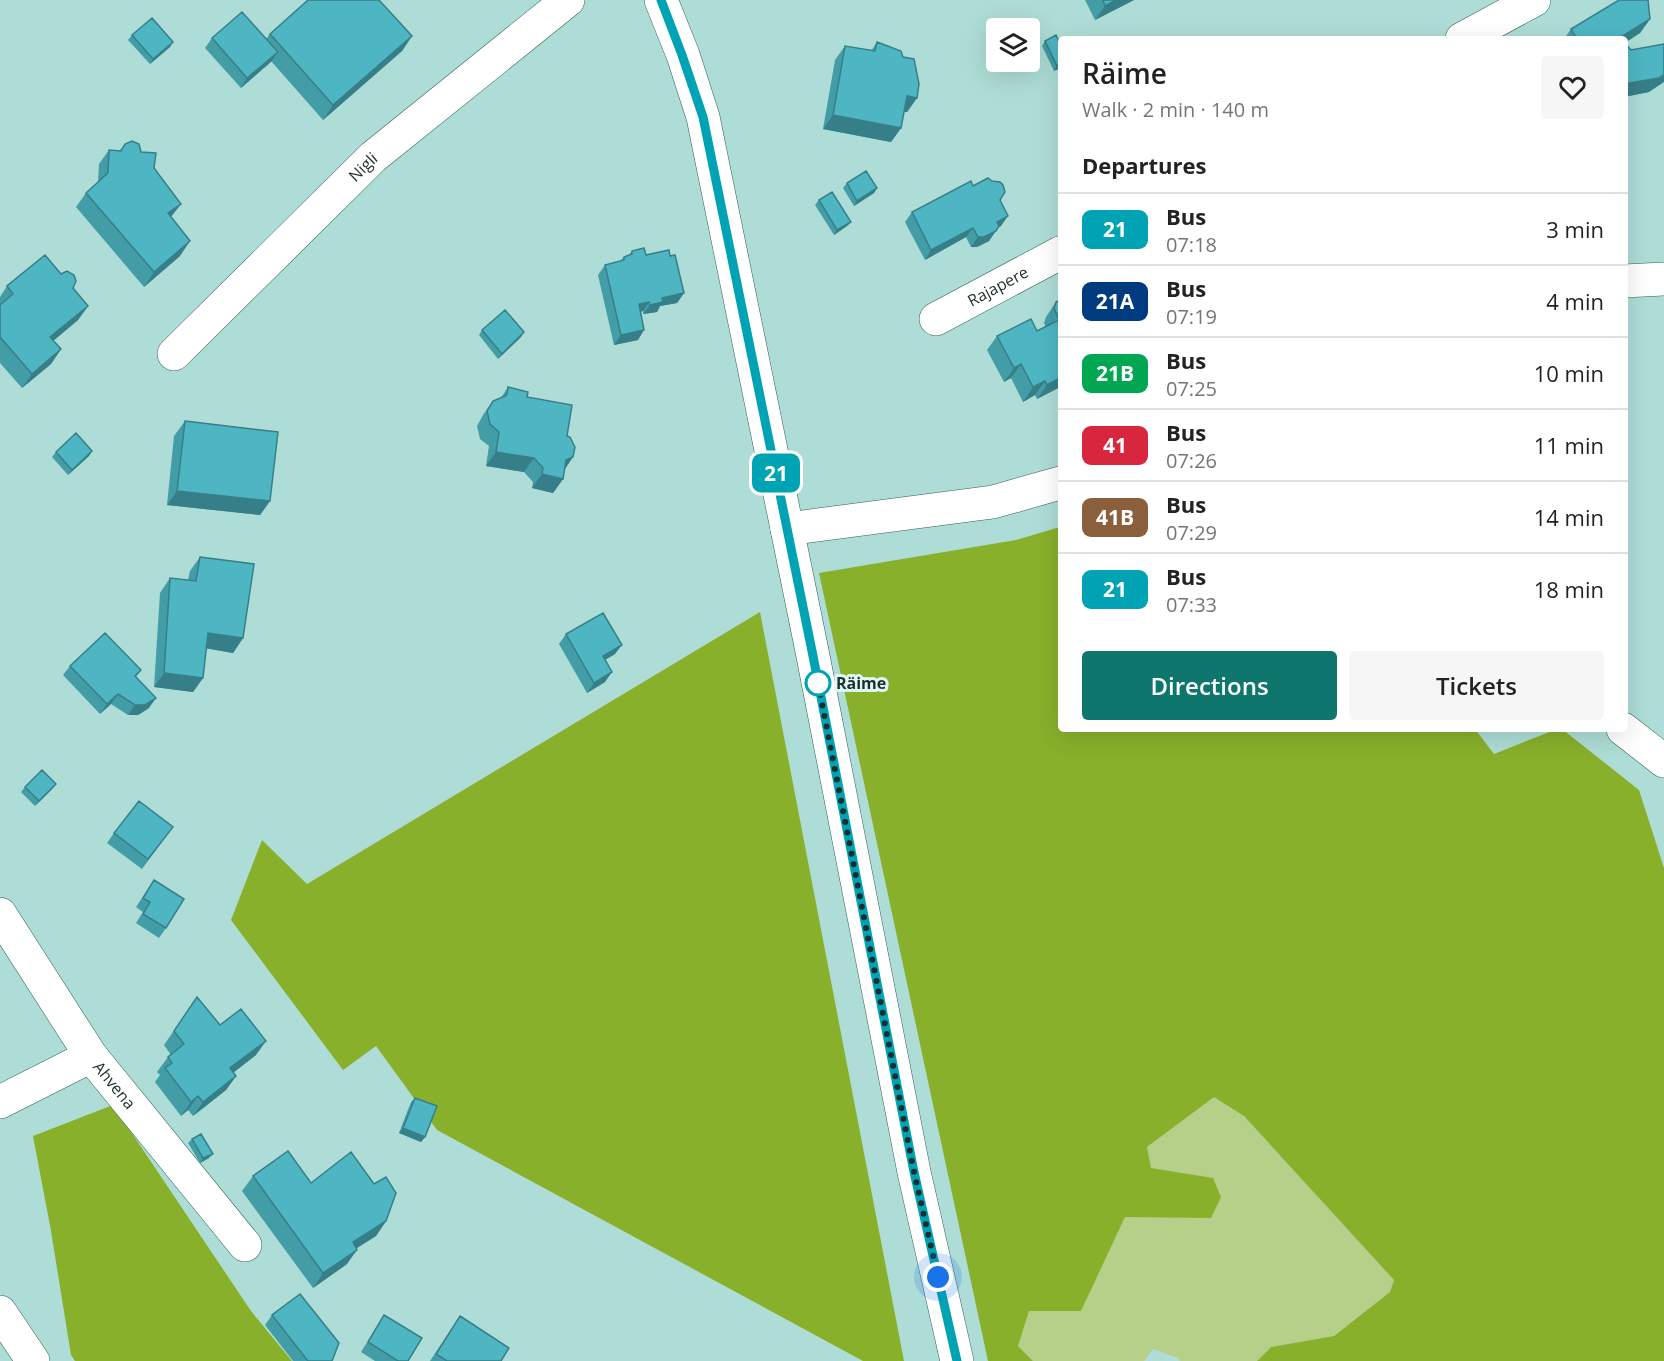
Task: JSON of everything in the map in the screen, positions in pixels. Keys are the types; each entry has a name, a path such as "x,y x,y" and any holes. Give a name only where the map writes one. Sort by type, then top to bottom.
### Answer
{"street":[{"name":"Nigli","path":"174,354 373,157 568,0"},
{"path":"661,0 703,117 914,1172 957,1361"},
{"path":"1467,36 1522,3"},
{"name":"Rajapere","path":"936,319 1058,254"},
{"path":"1628,281 1664,279"},
{"path":"787,529 993,502 1058,484"},
{"path":"1627,732 1664,761"},
{"name":"Ahvena","path":"0,914 91,1056 245,1245"},
{"path":"0,1102 91,1056"},
{"path":"0,1312 33,1361"}],"green space":[{"path":"1058,528 1058,732 1477,732 1494,754 1549,732 1566,732 1639,790 1664,868 1664,1361 1257,1361 1271,1347 1334,1336 1390,1292 1394,1280 1244,1116 1214,1097 1147,1147 1151,1168 1213,1178 1221,1197 1211,1218 1125,1217 1081,1311 1029,1311 1018,1346 1033,1361 988,1361 819,573 1016,540"},
{"path":"760,612 904,1361 863,1361 437,1130 376,1046 343,1070 231,920 262,840 307,884"},
{"path":"1214,1096 1244,1116 1394,1280 1390,1292 1334,1336 1271,1347 1257,1361 1180,1361 1178,1358 1153,1349 1144,1361 1033,1361 1018,1346 1029,1311 1081,1310 1151,1168 1147,1147"},
{"path":"113,1105 251,1311 292,1361 75,1361 71,1355 33,1136"}],"building":[{"path":"308,0 379,0 412,36 333,105 270,34"},
{"path":"1103,0 1116,0 1105,6"},
{"path":"1619,0 1648,0 1650,19 1623,36 1575,36 1571,29"},
{"path":"242,12 278,52 247,78 212,38"},
{"path":"152,18 173,42 153,59 132,35"},
{"path":"1056,35 1058,66 1057,66 1045,41"},
{"path":"877,42 901,51 903,57 914,59 919,84 917,98 907,96 901,128 833,115 845,46 875,51"},
{"path":"1664,44 1664,75 1628,83 1628,47 1631,50"},
{"path":"132,141 139,144 141,152 156,153 154,168 181,204 168,213 190,241 154,272 86,193 108,173 109,150 121,151 125,144"},
{"path":"866,171 877,188 857,201 847,183"},
{"path":"988,178 1003,185 1005,192 1000,200 1008,216 997,222 999,226 996,231 984,237 978,237 973,228 931,250 912,212 971,181 973,186"},
{"path":"832,192 851,222 837,230 819,200"},
{"path":"644,248 646,255 669,250 670,256 675,255 684,293 662,298 663,302 650,305 649,302 639,304 644,330 621,335 605,265 624,260 624,257 632,254 632,251"},
{"path":"45,255 61,274 67,271 74,275 76,281 73,288 88,306 50,337 61,349 32,374 0,337 0,305 13,294 7,286"},
{"path":"1058,301 1058,318 1054,308"},
{"path":"505,310 524,332 502,354 482,330"},
{"path":"1031,319 1037,331 1058,320 1058,379 1047,385 1045,381 1033,387 1021,364 1014,368 997,336"},
{"path":"508,387 528,392 527,397 572,405 567,436 570,437 575,447 573,457 566,460 563,479 542,474 543,468 534,458 496,452 499,432 490,424 487,411 493,401 507,394"},
{"path":"185,421 278,432 270,501 177,491"},
{"path":"76,433 92,451 72,470 56,452"},
{"path":"200,557 254,564 243,638 208,633 203,678 164,673 170,578 196,581"},
{"path":"603,613 622,645 603,656 612,672 594,683 566,634"},
{"path":"105,633 141,670 135,676 156,698 145,705 135,705 118,694 107,704 70,666"},
{"path":"42,770 56,784 39,801 25,787"},
{"path":"139,801 173,827 148,859 114,833"},
{"path":"154,880 184,899 166,928 143,914 150,902 143,898"},
{"path":"197,997 220,1025 241,1009 266,1041 230,1068 236,1076 203,1102 198,1096 191,1102 165,1068 172,1063 168,1057 184,1044 174,1031"},
{"path":"415,1098 437,1106 425,1137 403,1128"},
{"path":"201,1134 213,1154 203,1158 192,1139"},
{"path":"288,1151 311,1183 351,1152 374,1184 386,1177 396,1193 386,1221 353,1242 357,1250 323,1273 253,1176"},
{"path":"300,1294 339,1343 332,1361 308,1361 272,1315"},
{"path":"384,1315 422,1338 408,1361 398,1361 368,1342"},
{"path":"460,1316 509,1348 501,1361 447,1361 436,1354"}],"bus line":[{"name":"21","path":"661,0 703,117 812,651 914,1172 957,1361"}],"place":[{"name":"Räime","path":"818,683"}],"route":[{"path":"818,683 816,673 914,1172 938,1277"}]}
